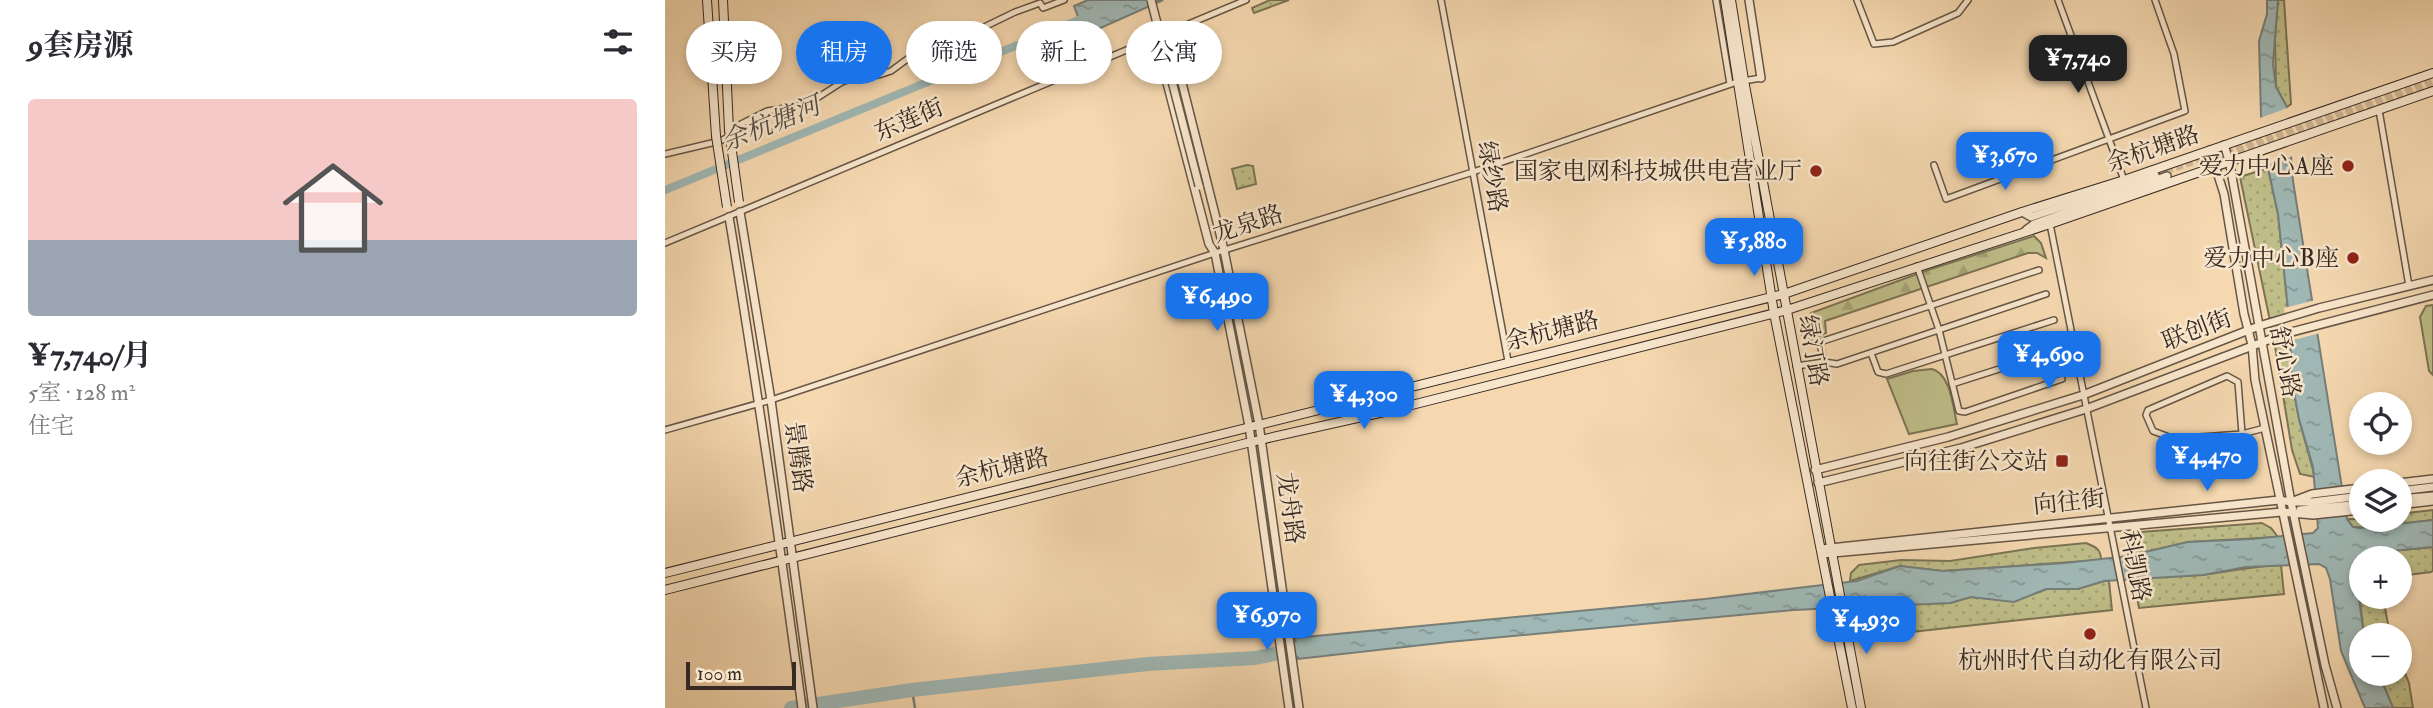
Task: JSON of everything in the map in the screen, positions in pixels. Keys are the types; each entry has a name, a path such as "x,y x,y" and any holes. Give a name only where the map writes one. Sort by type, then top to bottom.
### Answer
{"main road":[{"path":"707,0 716,136 728,212"},
{"path":"723,0 729,130 740,212"},
{"name":"绿汀路","path":"1725,0 1774,313 1826,551 1837,579 1838,611 1852,708"},
{"name":"绿汀路","path":"1731,0 1737,82 1787,310 1818,483 1827,580 1838,611 1861,708"},
{"name":"余杭塘路","path":"665,573 1784,294 2433,73"},
{"name":"余杭塘路","path":"665,590 1261,439 1384,412 1787,310 2050,224 2433,91"}],"street":[{"path":"665,154 720,141 741,131 741,124 767,111 814,100 856,76 879,75 891,71 932,41 976,32 1015,12 1040,3 1043,8 1067,0"},
{"name":"龙舟路","path":"1151,0 1199,186 1197,201"},
{"name":"东莲街","path":"1194,21 1245,0"},
{"name":"绿纱路","path":"1441,0 1508,361"},
{"path":"1716,0 1737,82"},
{"path":"1749,0 1761,78"},
{"path":"1857,0 1874,44 1893,42 1958,13 1968,0"},
{"path":"2058,0 2124,180"},
{"path":"1934,164 1946,199 2185,111 2174,54 2155,0"},
{"name":"东莲街","path":"665,243 728,212 740,212 1126,49"},
{"name":"龙泉路","path":"665,430 771,400 1224,250 1473,172 1737,82 1761,78"},
{"name":"龙舟路","path":"1167,84 1209,244 1215,253 1249,426 1289,708"},
{"name":"龙舟路","path":"1182,84 1224,250 1259,424 1299,708"},
{"path":"2379,110 2409,286"},
{"name":"舒心路","path":"2224,145 2263,341 2291,502 2325,664 2337,708"},
{"name":"舒心路","path":"2210,150 2224,194 2252,345 2255,380 2324,708"},
{"path":"2022,212 2031,216 2167,174 2034,224 2022,233"},
{"path":"1199,186 1208,191"},
{"name":"景腾路","path":"728,212 760,402 802,708"},
{"name":"景腾路","path":"740,212 771,400 813,708"},
{"name":"科凯路","path":"2050,224 2146,708"},
{"path":"1917,266 1939,330 1959,411 1965,412 2062,379"},
{"path":"1824,362 1820,344 1823,341 2039,270"},
{"name":"联创街","path":"1815,470 1948,437 2084,395 2283,318 2433,280"},
{"path":"1796,366 1824,362 1836,364 2046,294"},
{"name":"联创街","path":"1818,483 1961,448 2086,409 2284,334 2433,295"},
{"path":"1871,353 1878,372 1886,373 2055,320"},
{"path":"1952,384 2059,350"},
{"path":"2169,437 2168,453 2186,466 2242,458 2236,450 2242,433 2238,382 2227,376 2148,410 2146,415 2153,431 2169,437 2186,438 2242,433 2265,428"},
{"path":"2412,481 2433,479"},
{"path":"2412,489 2433,487"},
{"path":"2312,505 2349,489"},
{"path":"2412,498 2433,496"},
{"name":"向往街","path":"1826,551 2108,517 2279,500 2312,505"},
{"path":"2412,503 2433,501"},
{"path":"2312,505 2349,505"},
{"path":"2312,505 2349,505"},
{"name":"向往街","path":"1826,551 2293,511 2312,505"}],"green space":[{"path":"1270,0 1289,0 1254,13 1252,8"},
{"path":"2278,0 2284,0 2291,104 2287,107 2276,87 2275,39"},
{"path":"1253,166 1256,184 1237,189 1232,169"},
{"path":"2268,168 2278,214 2290,328 2292,382 2315,477 2300,474 2292,450 2274,340 2240,177"},
{"path":"2034,236 2041,243 2046,258 2037,253 2028,253 1825,321 1826,333 1805,343 1802,335 1811,313 1928,270"},
{"path":"2433,305 2433,375 2429,371 2420,317 2426,306"},
{"path":"1932,369 1943,377 1947,384 1957,424 1909,434 1887,379 1913,371"},
{"path":"2433,510 2433,520 2412,523 2412,512"},
{"path":"2262,523 2271,528 2278,537 2188,542 2128,556 2131,540 2140,532"},
{"path":"2086,543 2097,549 2101,560 1943,571 1900,566 1850,581 1851,573 1859,565 1901,560 1950,561"},
{"path":"2433,547 2433,571 2412,574 2412,549"},
{"path":"2281,565 2284,594 2139,608 2134,581"},
{"path":"2109,581 2112,610 1884,635 1876,637 1868,650 1862,638 1856,606 1950,603 1971,597 2014,601 2047,589 2078,589"},
{"path":"2361,609 2385,609 2388,623 2363,623"},
{"path":"2384,686 2409,686 2413,708 2393,708"}],"water":[{"path":"1088,0 1163,0 1112,23 1080,21 1074,6"},
{"path":"2267,0 2278,0 2273,64 2276,87 2287,107 2293,181 2349,532 2412,532 2412,522 2433,520 2433,547 2412,549 2412,546 2349,546 2349,609 2360,609 2362,623 2349,623 2349,670 2341,651 2330,579 2326,568 2319,564 2246,567 2203,575 2104,581 2078,589 2046,589 2014,602 1971,597 1950,603 1793,610 1298,659 1295,638 1705,599 1857,581 1900,566 1943,571 2065,563 2128,556 2188,542 2313,533 2318,528 2313,467 2292,382 2290,328 2278,214 2261,115 2259,41 2267,14"},
{"path":"2356,686 2384,686 2393,708 2365,708"}],"pier":[{"path":"2290,107 2293,156 2264,166 2260,118"},
{"path":"2316,300 2320,333 2286,342 2284,308"}],"waterway":[{"name":"余杭塘河","path":"665,190 1086,17"},
{"path":"791,708 912,690 1148,664 1255,658 1314,646"},
{"path":"912,690 915,708"}],"tunnel":[{"path":"2166,171 2433,79"},
{"path":"2208,162 2433,84"}],"place":[{"name":"爱力中心A座","path":"2348,166"},
{"name":"国家电网科技城供电营业厅","path":"1816,171"},
{"name":"爱力中心B座","path":"2353,258"},
{"name":"向往街公交站","path":"2062,461"},
{"name":"杭州时代自动化有限公司","path":"2090,634"}]}
